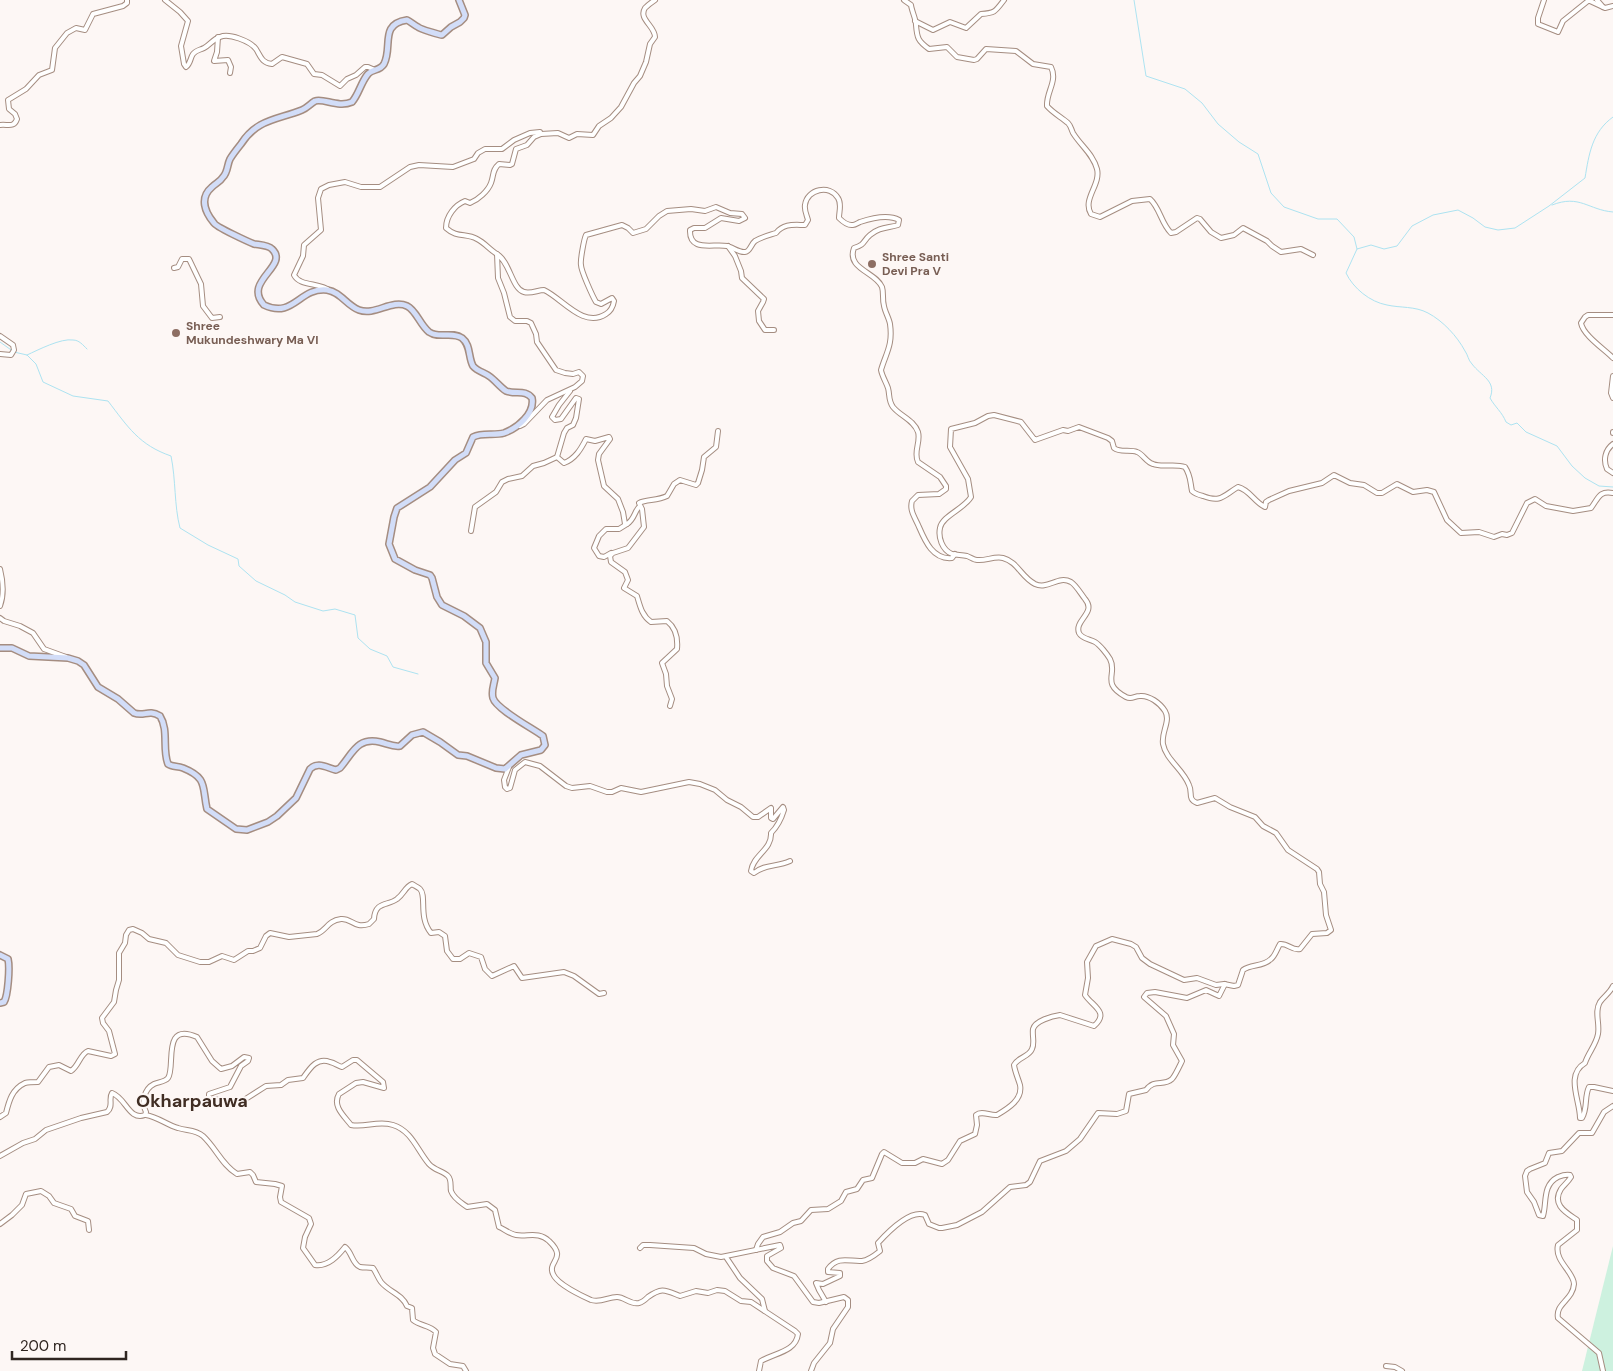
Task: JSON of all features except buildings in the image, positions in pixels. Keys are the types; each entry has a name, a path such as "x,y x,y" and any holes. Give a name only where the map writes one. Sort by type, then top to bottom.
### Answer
{"street":[{"path":"0,125 15,124 17,119 15,114 9,109 8,100 26,89 39,75 52,70 55,48 67,33 76,28 87,29 93,14 123,6 127,4 127,0"},
{"path":"165,0 188,21 182,46 186,67 189,65 192,55 196,52 202,50 218,37 228,36 249,43 266,63 272,64 282,57 306,64 314,74 322,75 340,86 365,67 375,70"},
{"path":"330,291 310,292 282,310 264,305 259,296 258,288 266,274 275,265 276,256 274,251 216,226 206,211 204,201 212,186 224,176 230,159 256,126 266,120 303,109 315,101 325,101 334,104 352,102 368,73 382,67 384,64 388,50 388,35 394,25 407,20 418,28 442,35 464,18 465,15 460,0"},
{"path":"655,0 644,12 644,17 654,31 655,37 650,44 646,62 640,76 619,110 599,126 593,135 577,134 569,138 558,133 537,135 527,145 516,149 512,164 498,164 493,172 490,186 480,198 470,203 465,201 458,204 448,218 446,228 453,233 477,239 505,260 509,272 522,291 527,293 544,290 571,310 596,318 602,317 611,310 614,301 612,298 601,304 596,302 582,272 580,262 586,235 622,226 628,228 633,233 637,233 646,230 667,211 691,209 705,211 716,207 730,213 742,214 745,218 740,221 721,218 705,228 694,228 690,230 692,240 702,246 728,246 744,253 747,252 755,241 774,234 781,227 805,225 808,220 805,205 807,199 810,194 818,190 829,191 838,197 840,206 839,218 846,223 853,225 886,217 893,217 899,220 898,225 895,227 884,227 871,234 862,245 854,248 854,258 860,268 882,286 884,295 883,305 891,332 889,352 881,370 888,388 890,402 896,410 910,420 917,430 916,452 918,462 940,477 946,486 946,489 939,494 918,495 912,501 911,509 928,546 943,557 952,558 955,554"},
{"path":"904,0 910,5 918,38 929,49 947,47 957,56 972,60 977,59 986,49 992,48 998,51 1013,50 1033,64 1051,68 1054,79 1047,106 1071,127 1073,133 1090,152 1097,170 1097,183 1090,196 1088,208 1091,214 1100,217 1132,201 1150,199 1156,205 1164,224 1171,233 1176,232 1197,218 1211,232 1221,238 1234,235 1242,228 1267,241 1282,252 1301,249 1312,256"},
{"path":"915,21 934,30 950,22 966,28 981,14 993,13 1004,0"},
{"path":"1544,0 1538,24 1558,32 1563,21 1588,1 1603,7 1610,8 1613,6"},
{"path":"1597,0 1603,7"},
{"path":"218,37 214,61 228,60 231,67 230,74"},
{"path":"515,427 530,411 532,398 526,393 510,393 506,391 489,376 476,369 473,366 466,343 461,337 432,334 421,325 414,311 408,306 398,305 375,310 360,310 350,305 340,295 321,285 298,281 294,276 303,256 304,245 321,230 318,198 321,189 329,184 345,182 361,187 380,187 410,167 420,165 450,168 474,160 481,151 488,148 502,149 514,140 530,133 540,132 545,134"},
{"path":"728,246 735,256 742,278 764,299 758,311 760,323 765,330 774,330"},
{"path":"497,254 498,278 504,292 510,317 515,320 527,320 531,323 543,353 551,360 556,370 565,374 582,374 582,381 571,389 551,398 524,424 503,433 484,434 473,437 466,453 454,460 430,487 397,508 389,544 395,559 415,570 430,575 437,597 442,605 464,616 480,628 486,642 486,663 495,678 492,692 493,701 543,736 545,746 541,750 521,755 509,767 504,780 505,787 507,789 510,788 514,770 524,762 540,766 566,786 572,788 590,786 608,792 621,788 641,792 678,784 694,783 708,786 753,817 758,817 771,808 771,818 773,819 783,807 783,815 778,827 771,833 771,841 768,848 760,854 751,871 754,873 769,866 778,866 790,861"},
{"path":"174,268 178,267 182,259 190,259 201,284 205,310 212,318 220,317"},
{"path":"1613,314 1588,315 1581,322 1582,329 1613,358"},
{"path":"0,336 13,345 14,350 11,355 0,354"},
{"path":"1613,376 1613,398"},
{"path":"471,531 475,508 479,503 496,492 502,482 522,476 533,466 557,457 564,433 567,428 573,425 576,418 579,399 576,398 561,419 555,420 552,417 571,389"},
{"path":"756,1250 758,1244 766,1236 780,1232 793,1223 800,1221 811,1210 828,1209 841,1201 846,1192 858,1189 863,1180 872,1178 884,1152 902,1163 915,1163 923,1160 942,1164 948,1160 960,1141 975,1134 977,1130 976,1115 978,1113 997,1115 1011,1107 1017,1099 1020,1090 1014,1065 1016,1061 1028,1054 1032,1049 1033,1028 1036,1023 1060,1014 1088,1025 1094,1026 1099,1021 1100,1012 1085,995 1088,978 1087,962 1096,946 1112,939 1123,941 1136,947 1142,958 1150,964 1184,980 1197,978 1216,985 1234,986 1238,985 1243,970 1248,966 1262,965 1271,960 1280,944 1298,950 1302,948 1314,933 1330,932 1331,927 1326,915 1324,892 1320,884 1319,872 1307,861 1288,850 1276,833 1262,826 1251,815 1230,807 1215,798 1197,803 1191,800 1189,785 1180,768 1165,751 1163,745 1167,716 1165,711 1162,706 1148,697 1130,698 1120,693 1112,684 1110,680 1112,663 1109,657 1097,643 1079,633 1079,625 1089,611 1088,604 1072,582 1057,580 1049,585 1040,586 1025,578 1015,564 1004,559 991,558 978,561 949,553 944,547 939,529 943,521 967,502 971,496 968,479 950,447 951,429 976,423 992,415 1021,422 1035,440 1063,430 1085,429 1108,438 1112,441 1117,451 1136,452 1155,465 1171,464 1185,467 1190,474 1192,491 1212,500 1225,496 1238,487 1250,494 1265,507 1266,502 1276,496 1322,482 1334,474 1350,483 1364,485 1376,494 1382,493 1397,484 1413,492 1423,490 1432,491 1436,494 1447,520 1458,531 1463,533 1479,532 1494,537 1512,533 1527,503 1535,500 1546,506 1577,512 1592,508 1598,495 1613,493"},
{"path":"640,506 644,527 628,548 604,557 598,556 594,548 597,540 606,530 619,529 634,518 637,508 640,506 639,503 642,501 654,501 667,496 674,484 680,480 696,485 702,470 704,457 716,447 718,431"},
{"path":"557,457 564,463 567,462 579,452 586,439 595,441 609,437 609,442 599,454 598,460 604,486 618,500 623,512 624,523 627,524"},
{"path":"1613,444 1607,450 1605,462 1607,469 1613,473"},
{"path":"612,553 610,556 611,562 620,567 628,577 624,588 638,596 645,618 651,622 667,621 674,628 677,638 677,649 662,663 666,674 666,686 672,698 670,706"},
{"path":"0,569 3,586 0,606"},
{"path":"0,618 17,624 33,633 44,649 84,665 98,687 118,699 134,713 150,712 160,716 164,724 165,753 168,764 196,775 204,786 207,809 236,829 247,830 274,819 296,798 310,769 314,765 336,770 340,768 357,748 368,740 396,747 402,745 412,735 423,732 458,756 467,756 500,769 509,767"},
{"path":"0,648 12,648 29,656 68,658"},
{"path":"0,1117 6,1113 8,1102 13,1094 26,1083 38,1082 49,1067 59,1065 71,1071 83,1054 88,1051 111,1056 115,1054 109,1031 102,1018 114,1002 119,980 119,953 125,943 126,935 133,928 149,939 166,943 178,955 200,962 209,962 222,956 234,960 248,951 260,948 266,936 270,934 289,937 317,934 321,933 328,924 341,919 357,926 369,924 374,919 379,907 400,898 408,886 412,884 421,889 422,916 426,926 431,933 439,932 445,936 447,951 453,959 460,959 469,953 477,955 481,957 485,969 492,976 514,966 522,978 564,972 574,976 599,994 604,993"},
{"path":"0,955 8,959 9,965 7,997 4,1002 0,1003"},
{"path":"826,1302 816,1284 823,1284 840,1276 840,1273 828,1272 830,1266 848,1259 862,1260 874,1256 880,1251 878,1243 886,1234 902,1221 916,1214 925,1215 929,1224 939,1228 957,1225 968,1220 982,1212 1010,1187 1026,1185 1030,1182 1040,1161 1066,1151 1080,1139 1098,1113 1116,1114 1126,1111 1128,1094 1146,1090 1154,1083 1171,1080 1182,1061 1173,1045 1174,1034 1166,1016 1147,1001 1144,997 1146,993 1155,992 1187,998 1206,990 1218,996 1225,984"},
{"path":"1613,986 1599,1004 1597,1018 1599,1025 1594,1048 1586,1058 1585,1063 1578,1069 1574,1086 1580,1106 1580,1118 1585,1114 1585,1098 1589,1087 1594,1086 1613,1091"},
{"path":"146,1114 143,1103 145,1096 152,1085 169,1077 171,1047 175,1040 182,1035 197,1037 214,1063 221,1069 232,1066 244,1057 249,1058 248,1061 240,1066 230,1087 209,1094 208,1097 210,1099 244,1100 266,1086 281,1085 288,1080 302,1078 315,1063 326,1061 342,1067 353,1060 357,1060 383,1082 384,1088 363,1082 356,1083 339,1094 336,1104 351,1125 361,1127 383,1122 394,1125 411,1136 428,1163 448,1176 454,1198 468,1207 487,1204 495,1210 499,1226 512,1234 532,1234 547,1239 557,1249 558,1254 552,1268 553,1274 558,1280 580,1295 600,1301 619,1297 636,1304 658,1291 665,1290 680,1296 692,1291 708,1293 720,1290 729,1293 741,1301 748,1301 795,1331 798,1338 788,1349 761,1361 759,1371"},
{"path":"0,1156 23,1143 35,1139 46,1130 81,1118 107,1112 111,1105 110,1097 112,1093 117,1095 134,1115 141,1117 146,1114 174,1127 192,1130 202,1135 229,1169 237,1174 250,1172 256,1182 282,1186 281,1202 309,1218 311,1224 305,1237 303,1248 315,1265 326,1264 332,1261 345,1247 348,1249 357,1265 373,1268 382,1283 404,1300 407,1306 412,1308 413,1320 418,1324 432,1328 436,1332 433,1348 435,1354 450,1364 461,1364 466,1371"},
{"path":"1603,1371 1599,1353 1558,1318 1557,1314 1558,1309 1569,1299 1574,1286 1574,1280 1565,1269 1557,1249 1558,1245 1577,1230 1578,1226 1577,1220 1561,1209 1559,1202 1559,1191 1571,1177 1566,1174 1553,1180 1549,1185 1546,1190 1542,1216 1539,1215 1534,1202 1527,1192 1526,1176 1527,1171 1530,1169 1545,1164 1548,1153 1562,1151 1579,1133 1592,1133 1604,1112 1613,1106"},
{"path":"0,1224 12,1216 22,1205 26,1194 42,1191 54,1202 71,1209 75,1216 88,1221 89,1230"},
{"path":"640,1248 643,1245 650,1244 694,1248 711,1255 726,1257 780,1245 782,1248 768,1256 767,1262 769,1266 794,1276 813,1302 826,1302 844,1297 848,1300 848,1307 833,1329 830,1343 814,1363 811,1371"},
{"path":"726,1257 740,1278 762,1299 765,1312"},
{"path":"1386,1366 1395,1367 1402,1371"}],"green space":[{"path":"1613,1246 1613,1371 1582,1371"}],"waterway":[{"path":"1134,0 1146,76 1185,89 1202,103 1218,124 1239,142 1258,154 1271,193 1284,207 1318,219 1337,219 1354,237 1357,249 1371,245 1384,249 1397,246 1412,226 1433,215 1458,210 1485,227 1498,230 1515,228 1549,206 1585,178 1590,152 1596,137 1600,129 1613,117"},
{"path":"1552,205 1570,201 1613,212"},
{"path":"1357,249 1346,273 1358,289 1374,301 1392,306 1418,309 1439,320 1454,334 1471,362 1490,383 1492,392 1490,398 1506,422 1511,425 1517,423 1526,432 1557,446 1572,466 1585,478 1599,486 1613,487"},
{"path":"27,355 68,340 75,340 87,349"},
{"path":"0,342 14,352 27,355 36,364 43,382 73,396 108,401 128,427 142,441 160,452 171,456 180,528 208,545 238,559 239,566 256,581 295,602 323,611 335,609 355,615 358,638 370,649 387,656 393,667 418,674"}],"place":[{"name":"Shree Santi Devi Pra V","path":"872,264"},
{"name":"Shree Mukundeshwary Ma VI","path":"176,333"}],"district":[{"name":"Okharpauwa","path":"192,1101"}]}
